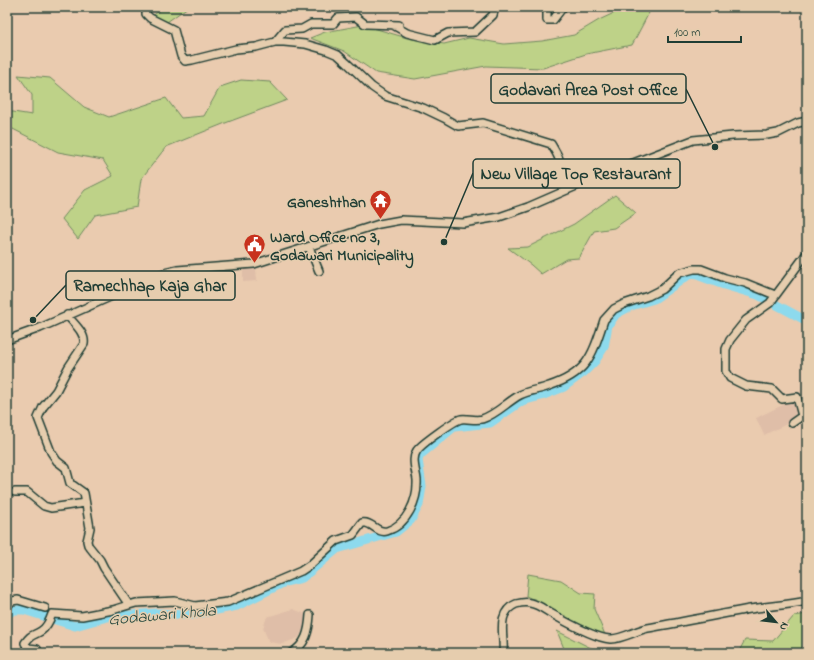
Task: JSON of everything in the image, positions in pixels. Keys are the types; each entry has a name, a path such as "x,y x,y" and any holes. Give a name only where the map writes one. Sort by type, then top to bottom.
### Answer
{"street":[{"path":"147,7 146,14 150,18 174,30 181,56 185,61 236,49 256,47 275,42 305,44 338,55 372,87 385,96 423,108 458,126 484,124 551,144 558,155 560,165 559,176 561,180 597,177"},
{"path":"275,42 286,30 302,29 311,24 333,24 338,18 356,17 365,24 396,25 407,34 436,40 448,33 475,32 493,15 495,7"},
{"path":"547,7 547,20 552,20 563,7"},
{"path":"7,340 40,328 164,273 177,270 254,264 378,224 401,220 463,223 499,217 528,207 597,177 693,140 733,136 767,135 778,133 798,123 807,121"},
{"path":"309,247 319,271"},
{"path":"792,423 802,416 796,397 782,399 772,389 746,386 730,378 726,371 726,349 730,340 746,320 770,303 807,253"},
{"path":"36,653 38,650 28,648 25,643 30,635 41,631 46,626 52,614 82,616 113,610 136,603 175,601 195,606 228,602 301,572 336,541 353,535 362,523 369,523 384,532 398,525 410,512 414,500 417,482 414,458 418,449 455,421 469,418 476,420 483,418 505,406 513,399 524,393 548,387 564,380 581,368 590,357 604,320 611,312 624,304 648,296 662,289 679,273 686,270 701,269 725,278 745,283 775,295"},
{"path":"67,315 81,332 85,340 84,344 68,368 56,391 43,407 38,418 51,452 57,461 66,468 70,483 84,493 90,528 87,541 88,545 100,560 129,605"},
{"path":"15,492 28,492 44,506 50,508 85,503"},
{"path":"7,606 15,600 45,608"},
{"path":"503,653 502,622 504,614 509,608 520,603 529,602 572,625 600,637 616,639 648,628 751,609 807,601"},
{"path":"291,653 306,640 310,626 310,615"}],"shaded area":[{"path":"807,55 807,80 804,76 800,62"},
{"path":"243,268 256,268 257,281 243,282"},
{"path":"793,400 801,417 764,435 756,418"},
{"path":"293,609 308,615 307,625 298,638 282,644 269,642 263,628 267,617"}],"green space":[{"path":"165,7 188,7 167,22 152,16"},
{"path":"627,7 652,7 632,45 586,54 543,68 486,66 415,79 376,73 344,51 310,38 325,32 363,25 407,38 444,44 469,38 504,44 542,41 574,35 599,20"},
{"path":"18,75 50,78 84,107 109,117 166,98 181,118 204,116 220,87 241,80 270,82 287,100 166,147 141,179 137,207 95,215 78,239 62,219 85,190 113,176 103,160 58,152 7,126 7,111 32,115 32,95"},
{"path":"615,195 636,213 614,228 594,231 579,258 566,259 541,274 508,248 528,247 574,224"},
{"path":"528,574 561,580 581,593 595,594 594,609 606,637 567,622 545,605 526,596"},
{"path":"807,614 807,653 738,653 745,640 773,641 794,616"},
{"path":"557,631 601,653 565,653"}],"waterway":[{"name":"Godawari Khola","path":"7,614 14,610 24,610 75,626 107,617 157,613 191,615 237,606 285,582 302,578 337,549 396,532 411,520 419,505 422,486 418,460 420,455 454,427 490,423 522,401 541,396 564,387 583,373 595,361 604,347 608,325 616,314 631,306 654,299 690,274 758,295 807,321"}],"place":[{"name":"Godavari Area Post Office","path":"715,147"},
{"name":"Ganeshthan","path":"381,220"},
{"name":"New Village Top Restaurant","path":"444,242"},
{"name":"Ward Office no 3, Godawari Municipality","path":"254,264"},
{"name":"Ramechhap Kaja Ghar","path":"33,320"}]}
